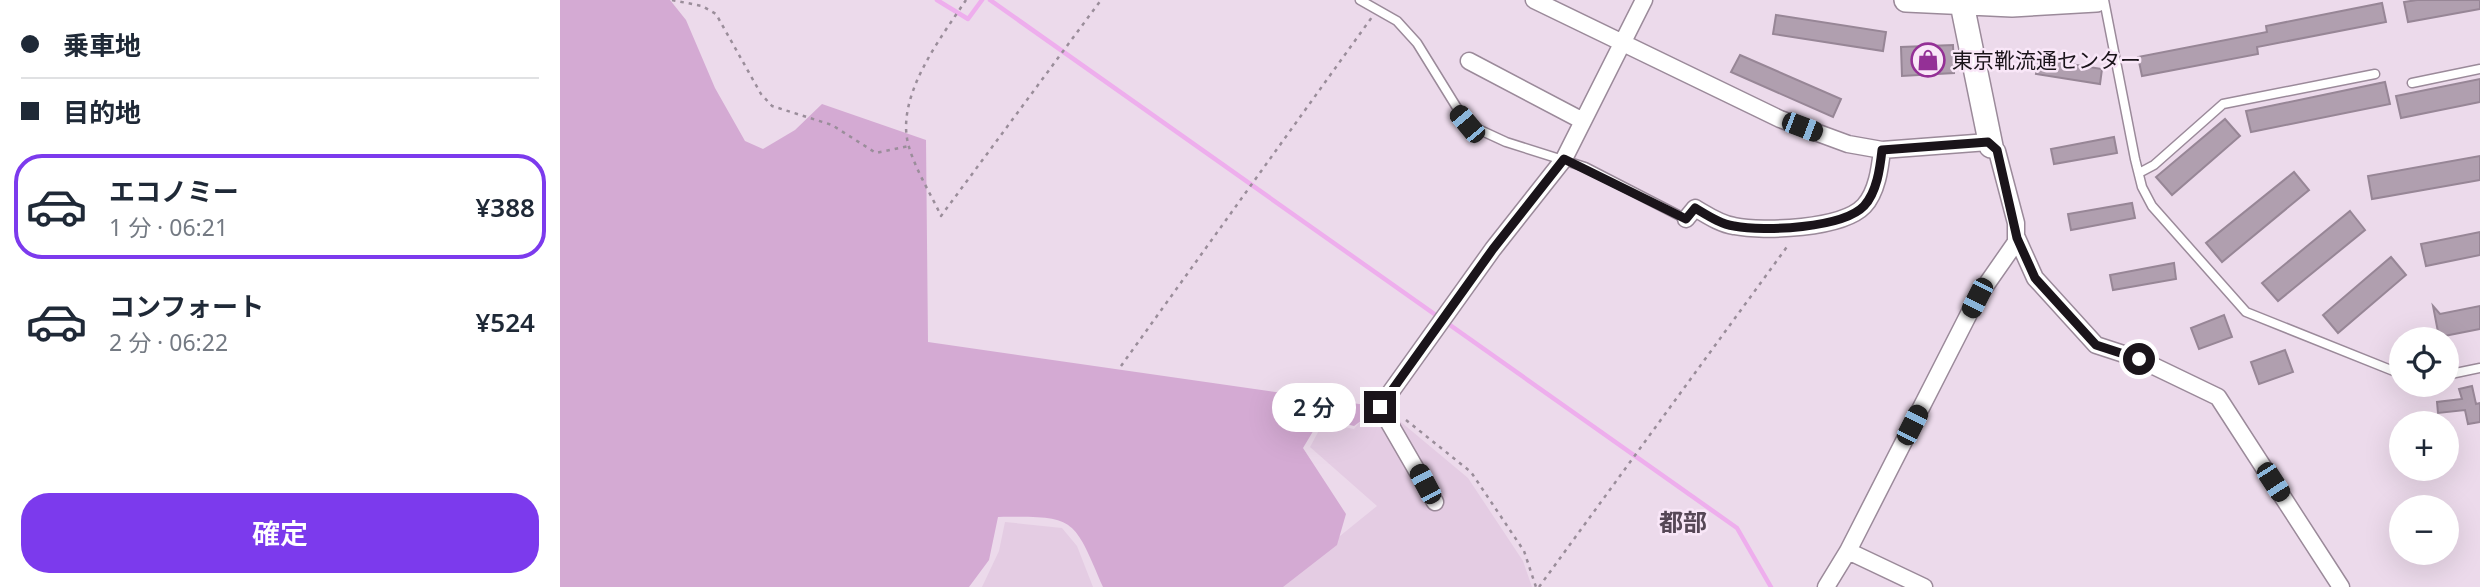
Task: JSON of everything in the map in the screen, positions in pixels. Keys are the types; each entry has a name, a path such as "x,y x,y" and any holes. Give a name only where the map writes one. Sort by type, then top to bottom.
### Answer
{"street":[{"path":"1534,0 1621,45 1780,119 1848,145 1882,150 1989,144 1997,150 2017,238 2035,278 2096,345 2139,359 2218,397 2341,587"},
{"path":"1434,502 1380,407 1493,249 1564,159 1644,0"},
{"path":"1906,0 2012,5 2096,0"},
{"path":"1962,2 1989,144"},
{"path":"1469,61 1583,121"},
{"path":"1686,219 1695,208 1734,226 1801,227 1825,225 1845,218 1864,206 1874,187 1882,150"},
{"path":"1826,587 1848,551 1977,298 2017,238"},
{"path":"1848,551 1924,587"}],"lane":[{"path":"1360,0 1397,21 1417,43 1467,124 1506,142 1564,159 1686,219"},
{"path":"2104,0 2138,173 2152,206 2246,312 2389,369"},
{"path":"2412,83 2480,69"},
{"path":"2138,173 2154,165 2223,104 2375,74"},
{"path":"2459,372 2480,368"}],"path":[{"path":"672,0 702,6 716,14 761,94 772,106 832,125 876,153 909,146"},
{"path":"966,0 914,90 906,119 909,146 941,216 1101,0"},
{"path":"1121,366 1378,8"},
{"path":"1538,587 1801,227"},
{"path":"1406,420 1471,472 1524,551 1538,587"}],"shaded area":[{"path":"560,0 670,0 686,20 715,88 745,141 763,149 795,130 822,104 926,140 928,342 1380,407 1354,426 1321,418 1303,448 1346,514 1337,545 1283,587 1103,587 1085,546 1068,525 1058,520 1043,518 998,517 989,560 969,587 560,587"},
{"path":"1377,402 1468,478 1523,561 1532,587 1277,587 1377,506 1310,447 1323,423 1354,429"},
{"path":"1005,522 1062,528 1077,546 1093,587 982,587 999,551"}],"building":[{"path":"2480,0 2480,9 2408,22 2404,2"},
{"path":"2382,3 2386,22 2257,47 2258,54 2142,76 2138,57 2267,32 2266,26"},
{"path":"1776,15 1886,32 1883,51 1773,34"},
{"name":"東京靴流通センター","path":"1953,45 1954,73 1902,76 1901,47"},
{"path":"1740,55 1841,99 1833,117 1731,72"},
{"path":"2039,59 2102,69 2100,84 2036,74"},
{"path":"2480,79 2480,102 2401,118 2396,96"},
{"path":"2385,82 2390,104 2251,132 2246,111"},
{"path":"2225,119 2240,136 2172,195 2156,177"},
{"path":"2114,137 2117,153 2054,164 2051,149"},
{"path":"2480,156 2480,180 2372,199 2368,176"},
{"path":"2294,172 2309,190 2222,262 2206,243"},
{"path":"2132,203 2135,218 2071,230 2068,214"},
{"path":"2350,211 2365,230 2278,301 2262,283"},
{"path":"2480,232 2480,255 2426,266 2421,244"},
{"path":"2391,257 2406,275 2338,333 2323,315"},
{"path":"2174,263 2176,279 2113,290 2110,275"},
{"path":"2433,306 2440,314 2480,306 2480,329 2459,333 2459,327 2437,327"},
{"path":"2224,315 2232,337 2199,349 2191,328"},
{"path":"2285,350 2293,372 2259,384 2251,362"},
{"path":"2472,386 2476,404 2480,403 2480,422 2468,424 2465,410 2438,411 2437,402 2462,399 2459,389"}],"waterway":[{"path":"937,0 968,19 982,0"},
{"path":"990,0 1737,528 1771,587"}],"place":[{"name":"東京靴流通センター","path":"1928,60"}],"district":[{"name":"都部","path":"1683,521"}],"route":[{"path":"1380,407 1493,249 1564,159 1686,219 1695,208 1734,226 1801,227 1825,225 1845,218 1864,206 1880,169 1882,150 1956,147 1988,142 1997,150 2016,223 2017,238 2035,278 2096,345 2139,359"}]}
